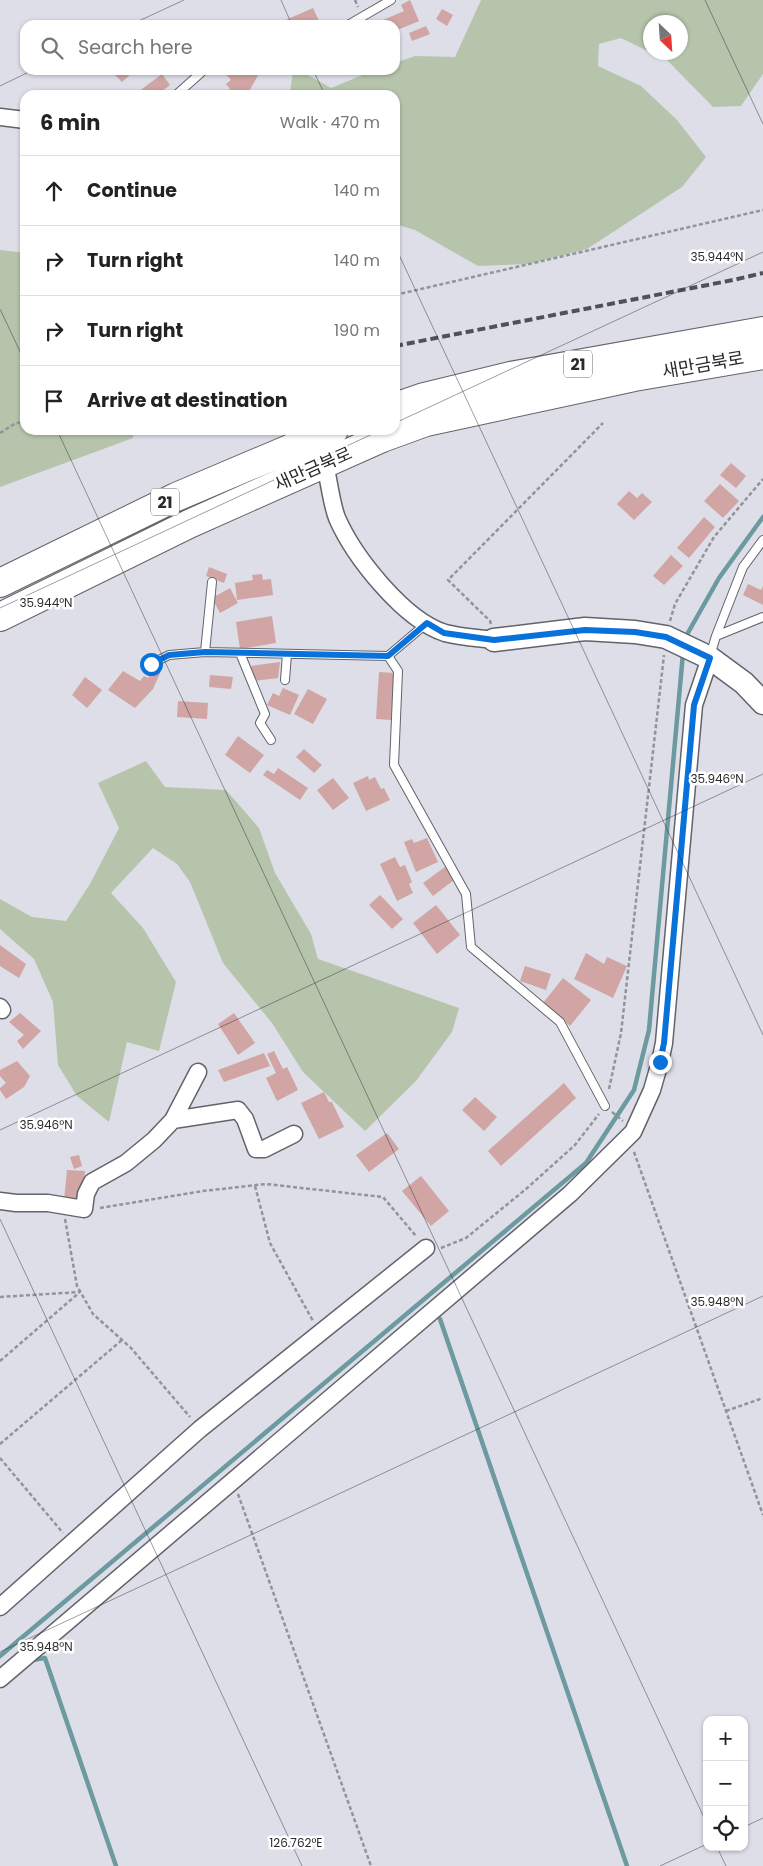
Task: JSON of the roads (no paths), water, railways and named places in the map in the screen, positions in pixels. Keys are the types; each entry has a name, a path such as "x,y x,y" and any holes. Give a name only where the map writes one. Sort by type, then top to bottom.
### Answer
{"highway":[{"name":"새만금북로","path":"400,405 424,397 510,376 763,331"},
{"name":"새만금북로","path":"400,431 426,422 634,377 763,355"},
{"name":"새만금북로","path":"0,583 176,497 322,435"},
{"name":"새만금북로","path":"0,617 189,524 390,435"}],"street":[{"path":"0,117 20,119"},
{"path":"0,128 20,128"},
{"path":"327,474 337,517 350,544 387,592 411,615 444,633 494,640 585,630 635,632 666,637 710,658 744,683 763,703"},
{"path":"0,1679 570,1194 630,1128 652,1090 664,1043 694,705 710,658"},
{"path":"0,1201 84,1209 86,1194 92,1182 126,1163 154,1140 173,1120 198,1072"},
{"path":"173,1120 238,1110 245,1119 256,1150 264,1149 294,1134"},
{"path":"0,1607 200,1429 426,1248"}],"lane":[{"path":"357,20 391,0"},
{"path":"182,90 198,75"},
{"path":"710,658 716,636 743,567 763,540"},
{"path":"205,652 212,582"},
{"path":"716,636 763,617"},
{"path":"151,664 169,655 205,652 388,656 427,623"},
{"path":"240,653 265,714 260,723 271,740"},
{"path":"285,680 287,654"},
{"path":"388,656 398,671 394,765 466,894 471,947 560,1022 608,1108"}],"waterway":[{"path":"685,638 719,578 763,517"},
{"path":"0,1656 586,1163 634,1090 649,1030 683,653"},
{"path":"440,1319 627,1866"},
{"path":"32,1660 45,1658 116,1866"}],"railway":[{"path":"400,345 763,273"}]}
